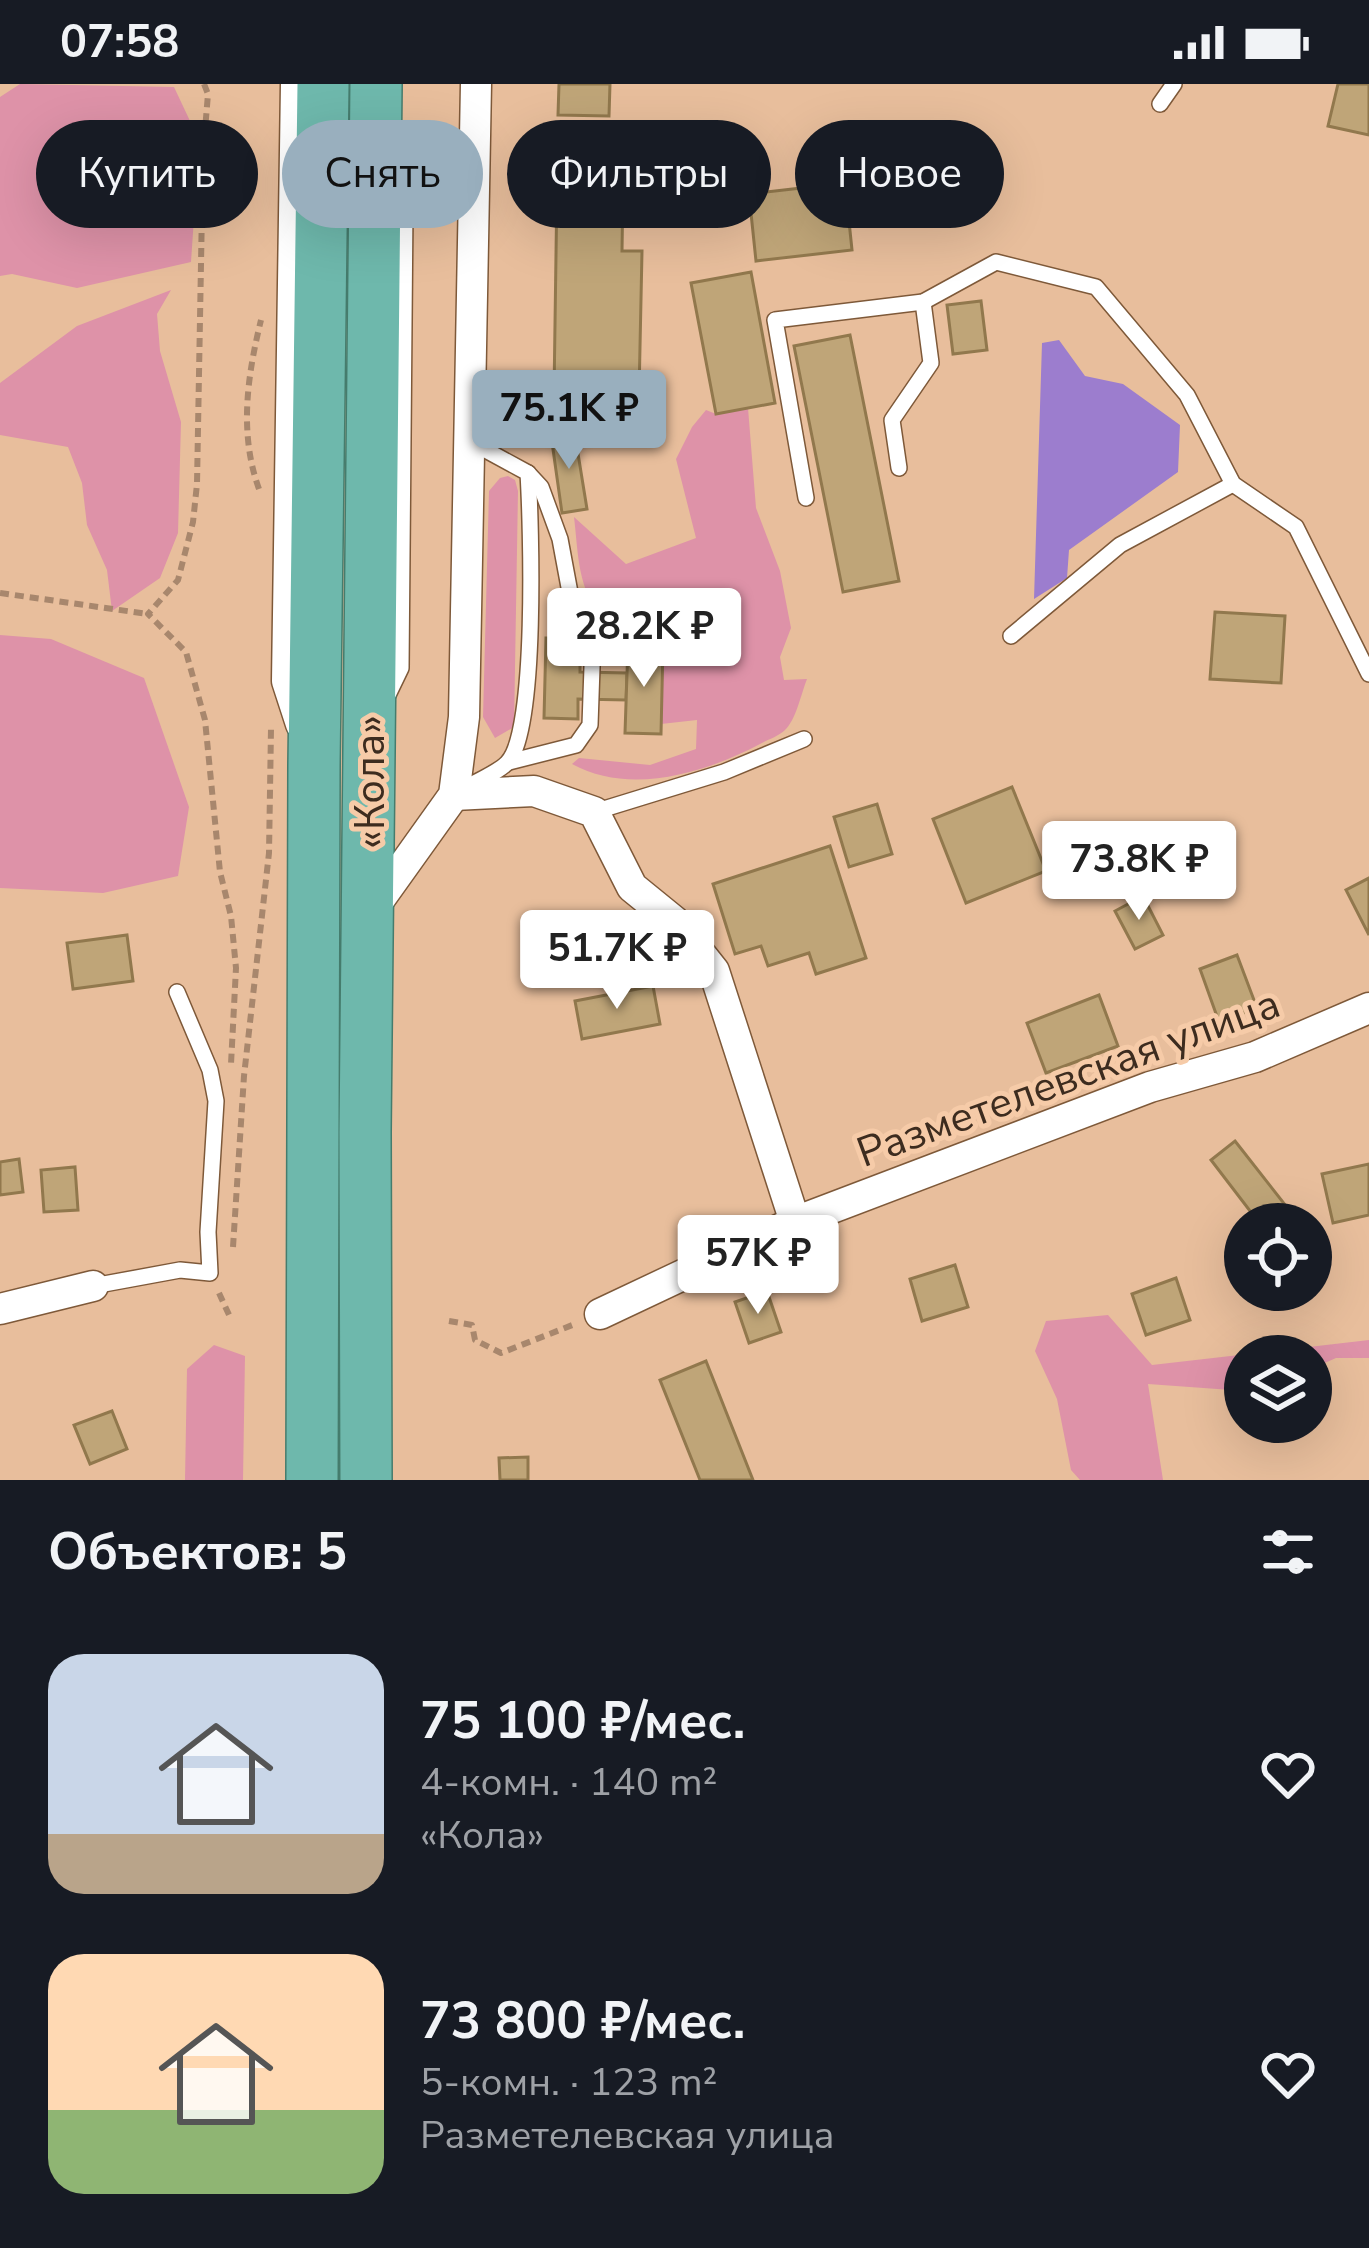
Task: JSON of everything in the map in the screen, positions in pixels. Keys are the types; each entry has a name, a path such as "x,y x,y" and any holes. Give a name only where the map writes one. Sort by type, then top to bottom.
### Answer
{"highway":[{"name":"«Кола»","path":"366,1480 364,1132 376,84"},
{"name":"«Кола»","path":"302,86 314,766 312,1480"}],"street":[{"path":"369,914 454,795 464,717 477,85"},
{"path":"454,795 534,791 594,812 632,887 675,922 714,971 795,1222"},
{"name":"Разметелевская улица","path":"600,1314 795,1222 1150,1087 1255,1057 1369,1008"},
{"path":"0,1309 93,1286"}],"lane":[{"path":"1160,104 1174,84"},
{"path":"806,498 775,320 923,302 996,262 1096,287 1187,395 1233,484 1296,527 1369,674"},
{"path":"899,468 892,419 932,363 923,302"},
{"path":"454,795 509,762 576,745 590,725 593,638 571,598 560,539 542,488 528,473 471,442"},
{"path":"509,762 526,706 528,473"},
{"path":"1011,636 1120,545 1233,484"},
{"path":"594,812 724,772 804,739"},
{"path":"93,1286 163,1271 210,1273 216,1101 210,1070 177,992"}],"path":[{"path":"148,614 178,580 193,522 208,94 204,84"},
{"path":"262,315 249,370 247,455 265,508"},
{"path":"0,593 148,614 186,652 206,720 220,872 232,916 236,968 230,1082"},
{"path":"230,1317 210,1273 231,1271 244,1076 269,853 271,707"},
{"path":"449,1321 472,1325 476,1340 501,1353 600,1314"}],"shaded area":[{"path":"20,84 174,87 190,120 36,120 36,228 193,228 191,262 77,288 12,274 0,276 0,97"},
{"path":"171,290 157,314 160,351 181,422 178,533 160,578 112,611 107,570 87,525 82,483 68,447 0,435 0,383 77,326"},
{"path":"1059,340 1085,376 1123,384 1180,425 1178,472 1069,550 1067,578 1034,599 1042,343"},
{"path":"748,408 756,508 780,571 791,628 780,657 784,680 807,679 792,720 780,734 739,754 667,777 618,778 572,764 579,758 650,765 696,749 697,720 661,724 663,647 628,645 596,610 582,576 574,517 626,564 696,538 676,459 706,410 716,414"},
{"path":"508,476 515,480 518,491 514,727 495,738 483,717 489,491"},
{"path":"0,635 51,639 144,678 189,807 178,876 103,893 0,888"},
{"path":"1108,1315 1152,1365 1224,1357 1224,1389 1148,1384 1163,1480 1080,1480 1071,1470 1057,1399 1035,1351 1046,1321"},
{"path":"1369,1340 1369,1358 1332,1360 1332,1344"},
{"path":"214,1345 245,1356 243,1480 185,1480 187,1369"}],"building":[{"path":"559,84 610,84 609,116 558,115"},
{"path":"1338,84 1369,84 1369,135 1328,126"},
{"path":"795,189 795,228 850,228 852,250 756,261 753,228 771,228 771,191"},
{"path":"556,228 622,228 622,251 642,251 639,395 554,394"},
{"path":"751,272 775,403 716,414 691,283"},
{"path":"981,301 987,350 953,354 947,305"},
{"path":"850,335 899,581 843,592 794,346"},
{"path":"574,429 587,509 562,513 551,435"},
{"path":"1215,612 1285,616 1281,683 1210,679"},
{"path":"546,638 580,639 580,672 627,673 626,700 578,699 578,719 544,718"},
{"path":"628,645 663,646 661,734 625,733"},
{"path":"1012,787 1046,871 966,903 933,819"},
{"path":"877,804 892,854 849,867 834,817"},
{"path":"1198,827 1215,853 1188,871 1170,845"},
{"path":"830,846 866,958 816,974 809,953 768,966 761,946 735,954 713,884"},
{"path":"1369,878 1369,935 1346,890"},
{"path":"1143,896 1163,935 1135,949 1115,911"},
{"path":"127,935 133,981 73,989 67,943"},
{"path":"1237,955 1257,1008 1219,1022 1200,969"},
{"path":"653,986 660,1024 582,1039 575,1001"},
{"path":"1099,995 1118,1046 1046,1073 1027,1023"},
{"path":"1235,1141 1284,1203 1244,1203 1211,1160"},
{"path":"19,1159 23,1192 0,1195 0,1162"},
{"path":"1369,1164 1369,1215 1333,1223 1322,1174"},
{"path":"75,1167 78,1210 44,1212 41,1170"},
{"path":"955,1265 968,1307 922,1321 910,1279"},
{"path":"1176,1278 1190,1320 1146,1335 1132,1294"},
{"path":"767,1291 781,1332 749,1343 735,1302"},
{"path":"706,1361 753,1480 700,1480 660,1380"},
{"path":"112,1411 127,1449 90,1464 74,1425"},
{"path":"528,1457 528,1480 500,1480 499,1458"}]}
